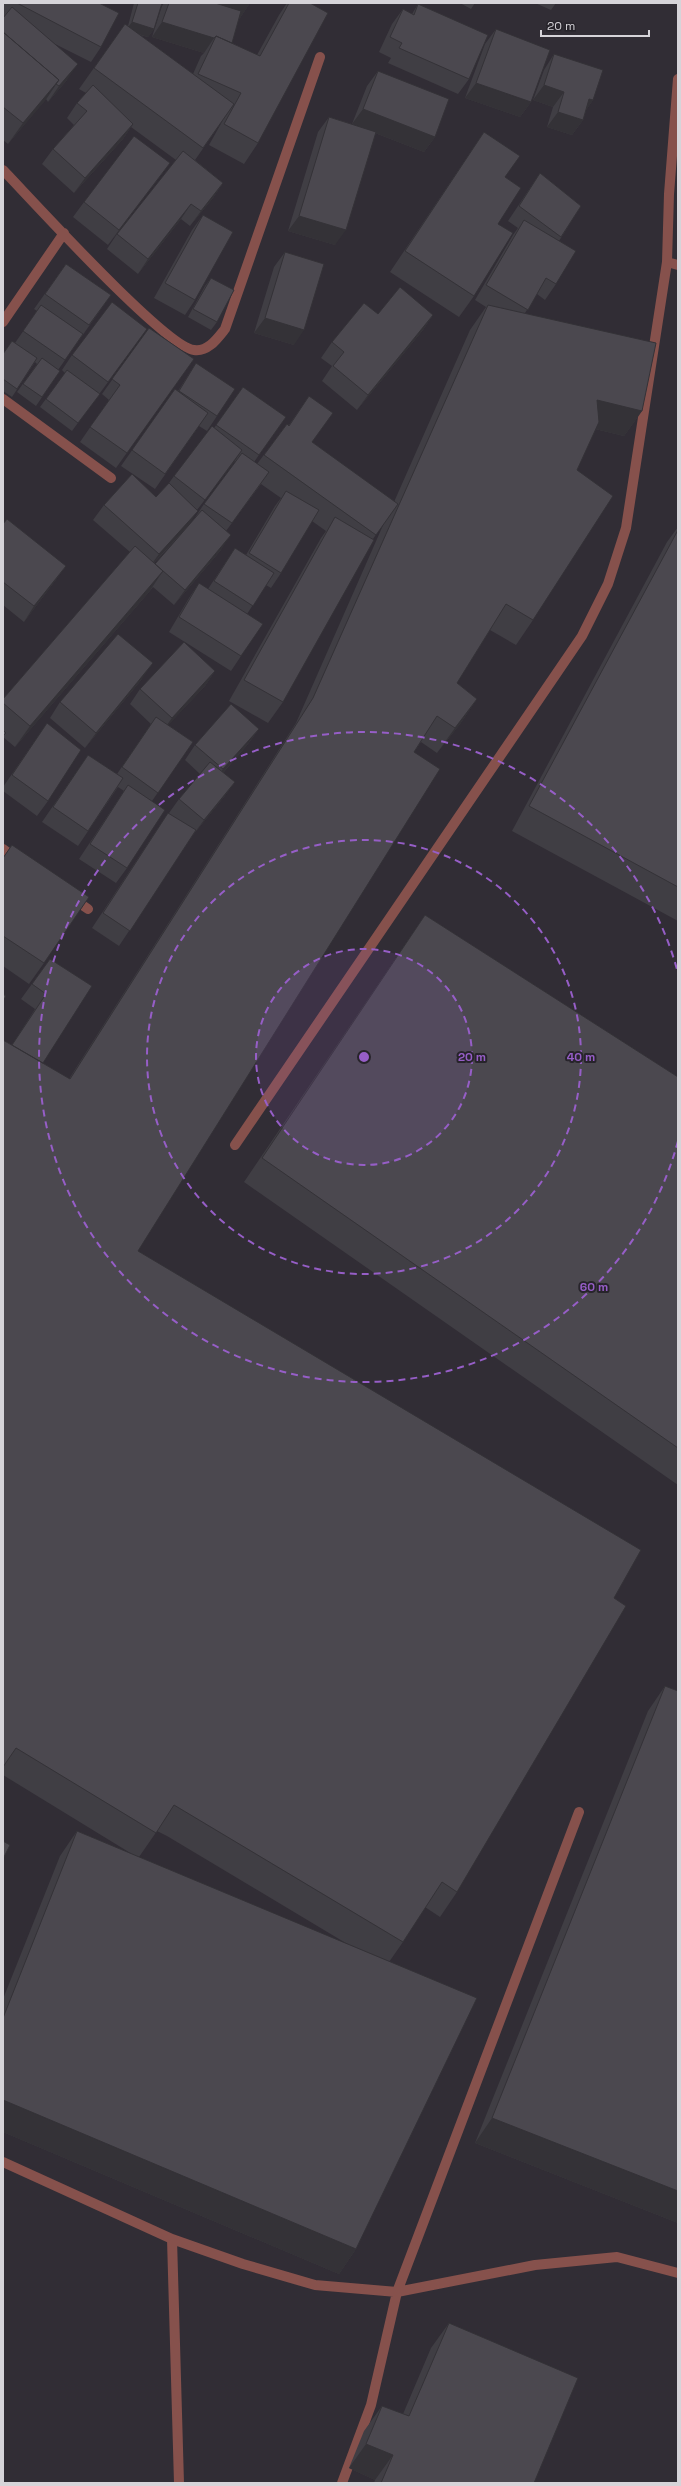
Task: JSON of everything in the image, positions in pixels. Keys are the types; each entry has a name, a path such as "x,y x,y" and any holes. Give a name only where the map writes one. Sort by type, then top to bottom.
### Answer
{"street":[{"path":"3,170 132,304 178,344 194,350 210,346 225,329 320,57"},
{"path":"235,1145 582,636 608,584 626,528 667,262 669,194 678,79"},
{"path":"3,322 64,233"},
{"path":"667,262 678,265"},
{"path":"3,399 111,478"},
{"path":"3,849 25,865"},
{"path":"63,892 88,909"},
{"path":"342,2483 371,2405 397,2292 579,1812"},
{"path":"3,2162 172,2239 243,2264 314,2285 397,2292 535,2265 617,2257 678,2274"},
{"path":"172,2239 179,2483"}],"building":[{"path":"17,3 99,3 119,13 101,47"},
{"path":"138,3 162,3 154,29 132,22"},
{"path":"169,3 215,3 241,11 232,43 216,36 214,38 162,22"},
{"path":"289,3 310,3 328,13 258,143 224,124 241,93 198,74 216,36 260,56"},
{"path":"418,4 488,35 469,79 399,48 402,43 390,37 403,9 414,15"},
{"path":"12,7 78,64 59,86 56,84 59,80 3,32 3,18"},
{"path":"125,24 234,104 203,148 94,68"},
{"path":"496,29 550,50 531,102 476,83"},
{"path":"3,32 59,80 23,123 3,107"},
{"path":"554,54 603,70 593,100 589,99 583,120 558,112 564,92 544,85"},
{"path":"378,71 449,99 435,137 363,109"},
{"path":"93,85 133,124 85,178 53,149 87,111 77,103"},
{"path":"329,117 376,132 346,230 299,216"},
{"path":"484,132 520,156 505,177 521,188 498,224 513,233 474,296 405,251"},
{"path":"134,136 170,163 119,230 84,202"},
{"path":"183,151 223,183 201,211 191,204 148,259 117,234"},
{"path":"540,173 581,206 561,237 519,206"},
{"path":"203,215 233,232 195,300 165,283"},
{"path":"524,220 576,251 556,284 546,278 528,310 486,285"},
{"path":"285,252 324,264 304,330 265,318"},
{"path":"66,264 111,295 89,325 45,294"},
{"path":"211,278 234,290 217,322 193,309"},
{"path":"400,287 433,315 368,395 333,366 344,352 332,342 364,303 378,314"},
{"path":"112,302 147,329 108,382 72,355"},
{"path":"41,305 83,334 65,360 23,331"},
{"path":"488,305 656,343 642,411 597,400 599,422 577,470 613,496 533,620 506,604 457,683 477,699 455,728 437,716 414,752 440,769 138,1251 641,1550 614,1598 626,1606 457,1892 442,1882 403,1942 174,1805 156,1833 16,1748 3,1767 3,1040 70,1079 313,698"},
{"path":"149,328 194,359 127,453 90,427 120,385 112,379"},
{"path":"12,341 37,358 17,389 3,379 3,354"},
{"path":"42,358 60,371 42,397 23,384"},
{"path":"196,363 235,389 217,416 179,391"},
{"path":"67,370 100,394 78,423 46,399"},
{"path":"243,387 286,417 259,455 216,425"},
{"path":"175,389 208,413 165,474 132,450"},
{"path":"309,396 333,413 312,442 398,504 376,535 264,455 287,424 289,426"},
{"path":"212,426 242,450 205,500 174,476"},
{"path":"242,453 269,472 232,523 204,504"},
{"path":"132,474 156,497 169,483 198,511 159,554 104,505"},
{"path":"286,491 319,510 281,573 249,553"},
{"path":"202,510 231,535 185,590 155,564"},
{"path":"335,517 374,540 283,702 244,680"},
{"path":"7,519 66,566 34,606 3,582 3,524"},
{"path":"678,530 678,887 529,806"},
{"path":"135,546 163,571 30,726 3,703 3,699"},
{"path":"235,548 274,573 253,606 214,581"},
{"path":"199,583 263,624 241,656 179,617"},
{"path":"118,634 153,663 96,733 60,702"},
{"path":"184,642 215,671 172,718 140,689"},
{"path":"231,704 259,729 223,769 195,745"},
{"path":"156,717 193,742 158,793 122,767"},
{"path":"47,723 81,750 48,801 12,775"},
{"path":"88,755 123,778 88,831 53,807"},
{"path":"210,762 235,782 204,820 179,799"},
{"path":"128,785 165,810 127,868 90,844"},
{"path":"168,813 196,830 130,931 103,913"},
{"path":"12,845 89,897 44,963 3,936 3,858"},
{"path":"425,915 678,1077 678,1448 262,1158"},
{"path":"50,959 92,986 43,1063 12,1045 46,994 32,984"},
{"path":"3,994 6,996 3,1001"},
{"path":"665,1686 678,1691 678,2191 492,2118"},
{"path":"77,1831 477,1998 356,2249 3,2100 3,2018"},
{"path":"3,1841 10,1845 3,1859"},
{"path":"449,2323 578,2378 534,2483 381,2483 393,2455 366,2444 382,2406 409,2416"}]}
